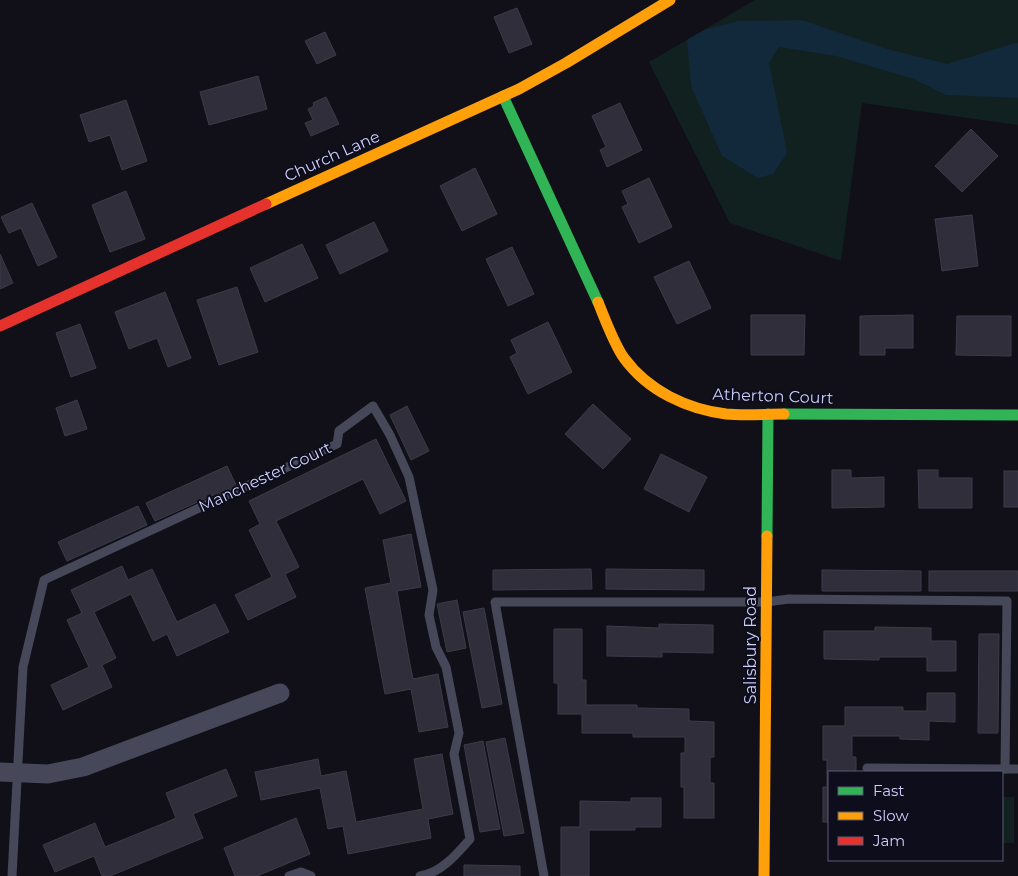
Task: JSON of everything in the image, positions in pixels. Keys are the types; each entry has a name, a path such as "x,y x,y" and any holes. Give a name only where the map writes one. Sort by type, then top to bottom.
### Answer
{"street":[{"name":"Church Lane","path":"0,326 110,274 503,96 566,63 670,0"},
{"name":"Atherton Court","path":"503,96 623,357 636,374 654,389 701,409 727,414 1018,415"},
{"name":"Salisbury Road","path":"764,876 768,414"},
{"path":"8,772 48,774 83,767 280,693"}],"lane":[{"name":"Manchester Court","path":"12,876 8,772 23,667 44,580 338,444 339,431 373,406 390,434 410,477 433,590 429,615 436,647 446,667 459,733 454,754 470,839 453,858 430,874 420,876"},
{"path":"544,876 496,602 766,602 789,599 1018,602"},
{"path":"1005,769 1007,602"},
{"path":"867,768 1018,769"},
{"path":"289,876 301,872 311,876"}],"shaded area":[{"path":"755,0 1018,0 1018,125 862,103 841,261 730,223 649,62"},
{"path":"1003,797 1014,797 1014,843 1003,843"}],"water":[{"path":"802,20 887,49 947,64 1018,43 1018,98 946,95 914,79 836,56 779,47 769,63 787,153 773,174 758,178 722,156 691,86 687,40 704,30 738,21"}],"building":[{"path":"517,8 532,44 509,53 494,17"},
{"path":"325,32 336,55 317,64 305,41"},
{"path":"258,76 267,109 209,125 200,92"},
{"path":"326,97 339,124 311,136 305,123 313,120 308,109 314,106 313,103"},
{"path":"126,100 147,161 122,170 110,135 89,142 80,115"},
{"path":"620,103 642,150 607,167 600,150 606,147 592,116"},
{"path":"971,129 998,156 962,192 935,166"},
{"path":"475,168 497,214 462,231 440,186"},
{"path":"649,178 672,227 639,243 622,207 628,204 622,191"},
{"path":"126,191 145,239 110,252 92,205"},
{"path":"32,203 57,257 38,266 21,228 9,233 1,217"},
{"path":"972,215 978,266 942,271 935,219"},
{"path":"374,222 388,251 340,274 326,245"},
{"path":"302,244 318,278 265,302 250,268"},
{"path":"512,247 534,294 508,306 486,259"},
{"path":"0,254 13,283 0,289"},
{"path":"689,261 711,308 677,324 654,277"},
{"path":"237,287 258,352 219,365 197,300"},
{"path":"165,292 191,358 168,367 157,338 129,349 115,312"},
{"path":"751,315 805,315 804,355 751,355"},
{"path":"913,315 913,348 885,348 885,355 860,355 860,316"},
{"path":"957,316 1011,316 1011,356 956,355"},
{"path":"548,322 572,372 528,394 510,357 517,353 511,340"},
{"path":"80,324 96,368 71,377 56,333"},
{"path":"77,400 87,429 65,436 56,408"},
{"path":"593,404 631,439 603,469 565,434"},
{"path":"407,406 429,451 411,460 390,415"},
{"path":"376,439 406,501 380,514 363,479 276,521 299,567 285,574 296,597 248,620 235,595 272,577 249,530 260,524 249,501"},
{"path":"661,454 707,477 689,512 644,489"},
{"path":"227,466 236,485 155,521 146,503"},
{"path":"832,470 851,470 851,478 884,477 884,507 832,508"},
{"path":"918,470 938,470 938,478 972,478 972,508 919,508"},
{"path":"1004,471 1018,471 1018,507 1004,507"},
{"path":"138,506 147,525 67,561 58,542"},
{"path":"411,534 421,587 397,591 409,659 413,679 438,674 448,727 419,732 411,689 385,694 365,588 391,583 383,540"},
{"path":"122,566 128,580 152,569 177,622 215,604 229,632 177,656 167,634 153,641 131,594 94,612 116,658 102,665 112,687 63,710 51,685 89,667 67,620 82,613 71,590"},
{"path":"591,569 592,589 493,590 493,570"},
{"path":"606,569 704,570 704,590 606,589"},
{"path":"822,570 921,571 921,591 822,591"},
{"path":"929,571 1018,571 1018,591 929,591"},
{"path":"457,600 466,648 447,652 437,604"},
{"path":"484,608 502,704 482,708 463,612"},
{"path":"659,624 713,625 713,653 662,652 662,657 607,656 607,626 659,628"},
{"path":"875,627 931,628 931,641 956,641 956,671 927,671 927,657 879,657 879,660 824,659 824,631 875,631"},
{"path":"554,629 582,629 582,680 586,680 586,705 637,705 637,708 689,709 689,721 714,722 714,757 710,757 710,783 714,783 714,818 684,818 684,787 681,787 681,753 685,753 685,737 633,737 633,733 582,733 582,714 558,714 558,683 554,683"},
{"path":"979,634 999,634 998,733 978,733"},
{"path":"927,693 955,693 955,722 929,721 929,740 900,739 900,736 852,736 852,757 856,757 856,771 828,771 828,822 823,822 823,787 827,787 827,760 823,760 823,726 845,726 845,707 903,707 903,711 927,711"},
{"path":"505,738 524,833 504,836 486,742"},
{"path":"483,741 500,829 480,832 464,745"},
{"path":"442,754 453,814 428,819 431,838 348,854 343,826 328,829 320,788 261,800 255,772 318,759 321,776 346,771 356,822 423,809 414,759"},
{"path":"226,769 237,796 193,814 203,838 110,876 102,876 94,856 55,872 43,845 95,823 105,847 167,822 176,818 166,793"},
{"path":"631,798 661,798 661,827 635,827 635,830 589,830 589,876 561,876 561,827 580,827 580,801 631,802"},
{"path":"296,818 310,854 257,876 235,876 224,848"},
{"path":"464,865 520,866 520,876 464,876"}],"traffic: fast":[{"path":"503,96 598,302"},
{"path":"767,536 768,414"},
{"path":"784,414 1018,415"}],"traffic: slow":[{"path":"266,204 519,89 670,0"},
{"path":"598,302 613,339 624,358 634,370 657,389 683,403 711,412 740,415 784,414"},
{"path":"764,876 767,536"}],"traffic: jam":[{"path":"0,326 266,204"}]}
